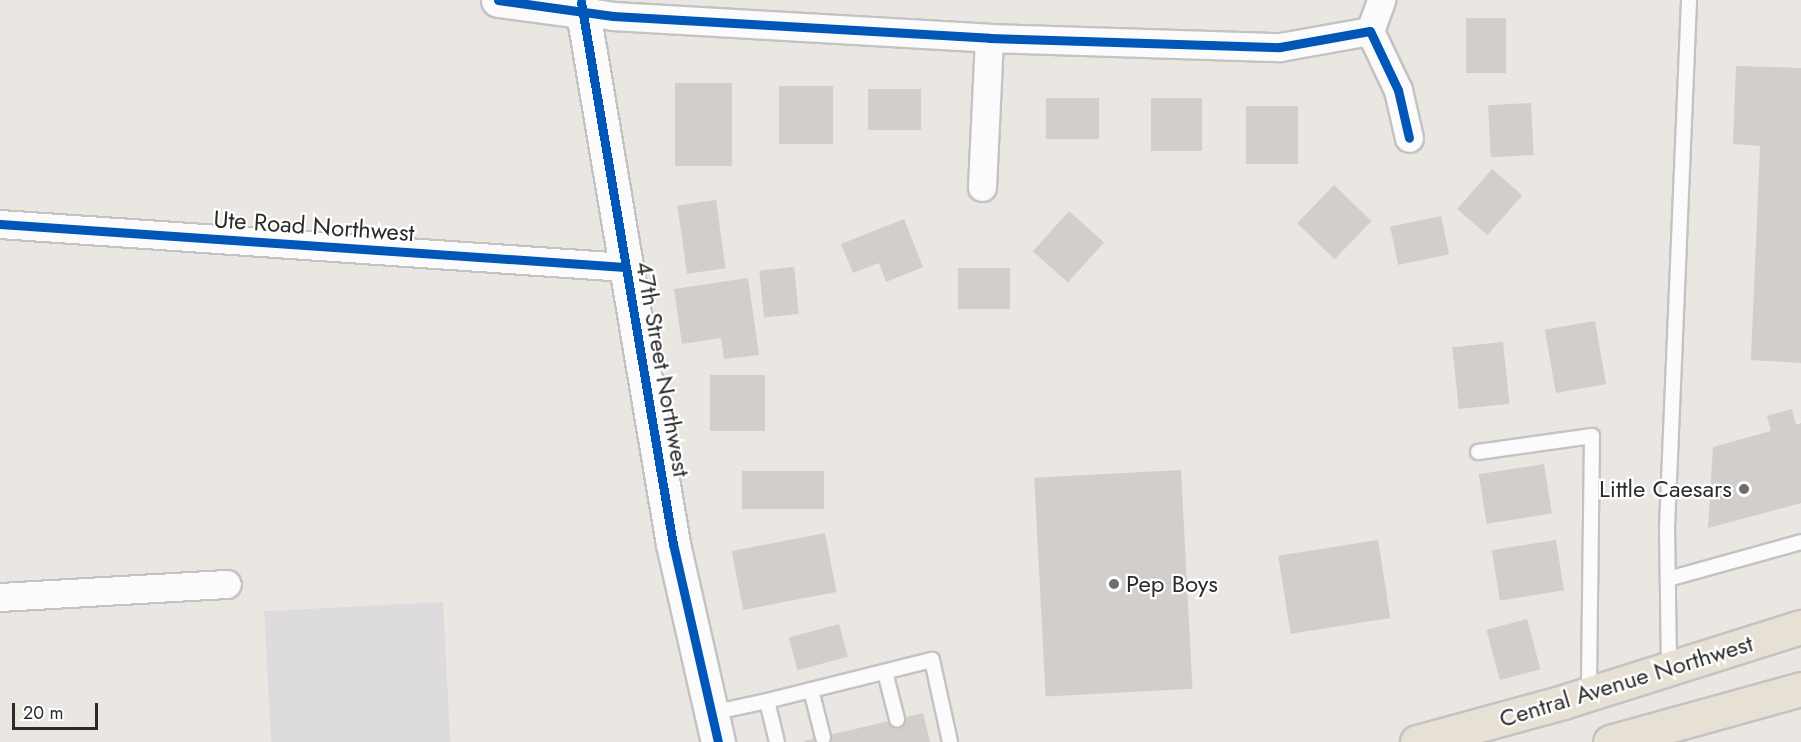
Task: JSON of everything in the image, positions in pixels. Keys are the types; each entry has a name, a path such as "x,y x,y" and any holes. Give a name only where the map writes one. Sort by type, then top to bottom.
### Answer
{"main road":[{"name":"Central Avenue Northwest","path":"1417,742 1589,694 1801,627"},
{"path":"1610,742 1679,733 1801,689"}],"street":[{"path":"498,0 582,5 614,16 989,38 1280,47 1370,32"},
{"path":"1381,0 1370,32 1398,90 1409,138"},
{"name":"47th Street Northwest","path":"582,5 673,544 714,727"},
{"path":"982,187 989,38"},
{"name":"Ute Road Northwest","path":"0,224 625,267"},
{"path":"0,597 227,584"}],"lane":[{"path":"1669,668 1668,579 1689,0"},
{"path":"1478,452 1592,436 1589,694"},
{"path":"1668,579 1801,542"},
{"path":"714,727 767,701 932,660 950,742"},
{"path":"885,672 897,719"},
{"path":"811,690 824,736"},
{"path":"767,701 777,742"}],"shaded area":[{"path":"443,602 450,742 271,742 264,611"}],"building":[{"path":"1466,18 1506,18 1506,73 1466,73"},
{"path":"1736,66 1801,68 1801,363 1751,360 1760,146 1733,144"},
{"path":"675,83 732,83 732,166 675,166"},
{"path":"779,86 833,86 833,144 779,144"},
{"path":"868,89 921,89 921,130 868,130"},
{"path":"1046,98 1099,98 1099,139 1046,139"},
{"path":"1151,98 1202,98 1202,151 1151,151"},
{"path":"1531,103 1534,155 1491,157 1488,105"},
{"path":"1246,106 1298,106 1298,164 1246,164"},
{"path":"1492,169 1522,195 1487,235 1457,209"},
{"path":"1334,185 1371,221 1335,259 1297,223"},
{"path":"716,200 726,268 687,274 677,205"},
{"path":"1069,211 1104,242 1068,283 1033,251"},
{"path":"1441,216 1449,254 1398,265 1390,227"},
{"path":"904,219 923,267 886,282 879,263 853,273 841,244"},
{"path":"794,267 799,314 764,317 759,271"},
{"path":"958,268 1010,268 1010,309 958,309"},
{"path":"748,278 759,355 724,359 721,338 682,344 674,289"},
{"path":"1595,321 1606,384 1556,393 1545,330"},
{"path":"1503,342 1509,404 1459,409 1452,347"},
{"path":"710,375 765,375 765,431 710,431"},
{"path":"1792,409 1796,425 1801,423 1801,503 1708,528 1713,447 1771,431 1767,416"},
{"path":"1544,464 1552,513 1487,524 1479,474"},
{"name":"Pep Boys","path":"1181,470 1192,689 1046,696 1034,478"},
{"path":"742,471 824,471 824,509 742,509"},
{"path":"825,533 836,592 743,610 732,551"},
{"path":"1378,540 1390,618 1291,634 1278,556"},
{"path":"1556,540 1564,590 1500,601 1492,550"},
{"path":"1527,619 1540,669 1500,680 1486,630"},
{"path":"839,624 848,657 798,670 789,637"},
{"path":"923,713 930,742 804,741"}],"cycle path":[{"path":"498,0 613,16 989,38 1280,47 1370,31 1398,90 1409,138"},
{"path":"581,2 673,544 718,742"},
{"path":"0,224 625,267"}],"place":[{"name":"Little Caesars","path":"1744,489"},
{"name":"Pep Boys","path":"1114,584"}]}
